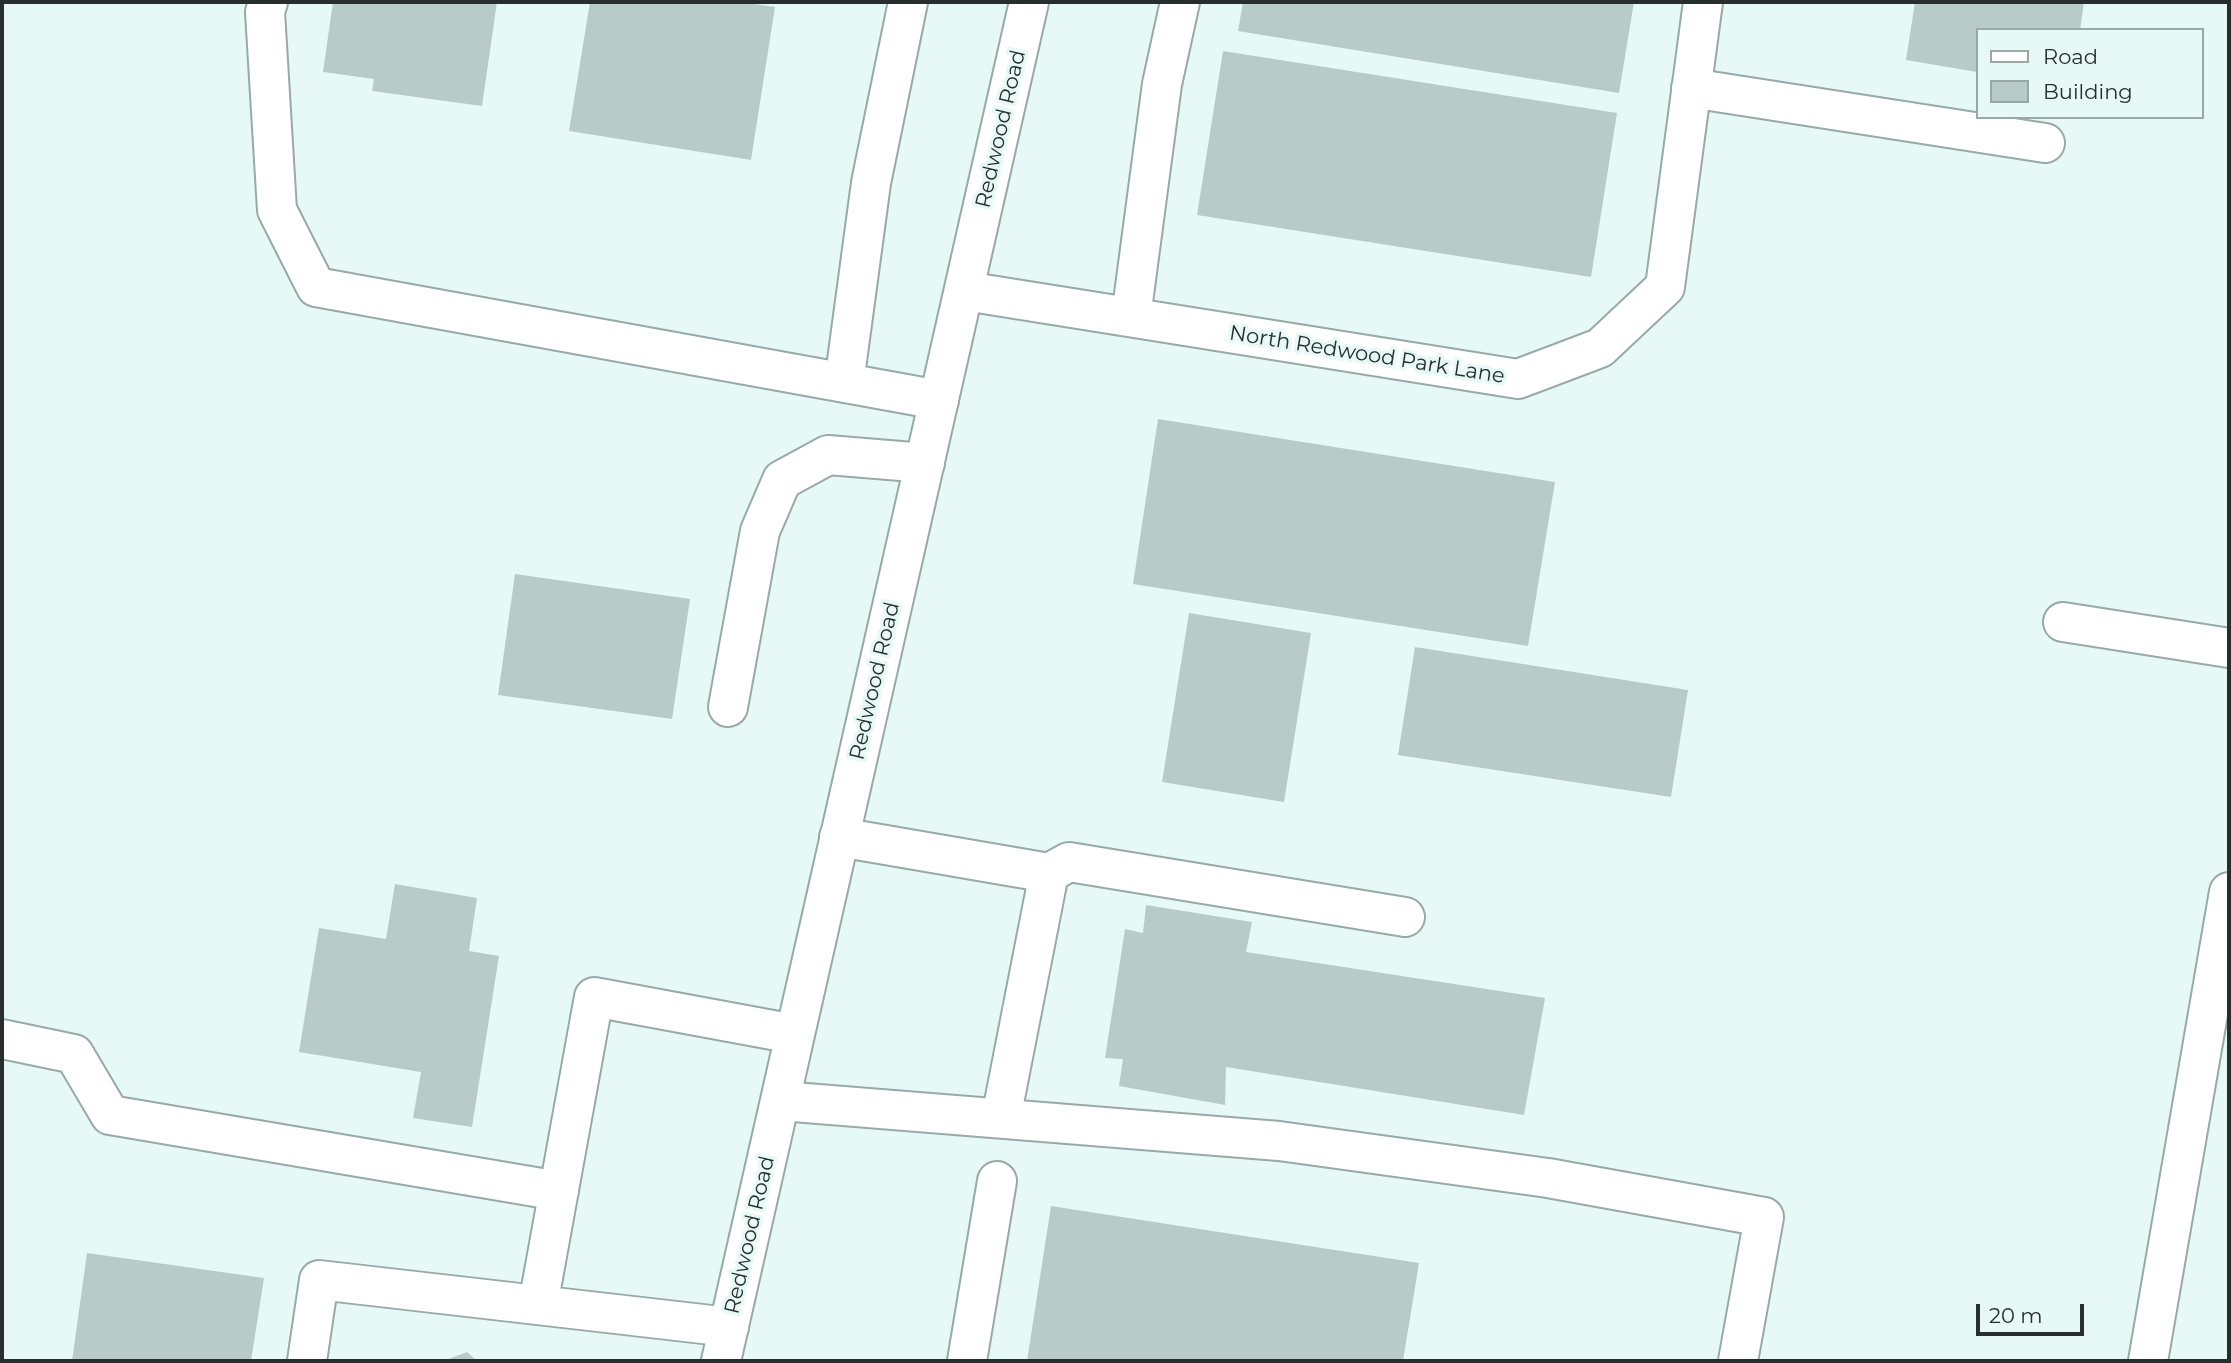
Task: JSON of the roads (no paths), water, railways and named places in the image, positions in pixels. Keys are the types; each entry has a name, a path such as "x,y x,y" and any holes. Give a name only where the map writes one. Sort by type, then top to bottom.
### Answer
{"main road":[{"path":"268,2 265,12 277,210 316,287 939,400"},
{"path":"844,383 871,183 908,2"},
{"name":"Redwood Road","path":"724,1352 1029,2"},
{"path":"1131,317 1162,84 1180,2"},
{"name":"North Redwood Park Lane","path":"965,291 1518,379 1600,348 1665,287 1703,2"},
{"path":"1692,88 2045,143"},
{"path":"728,708 760,531 782,480 828,455 925,463"},
{"path":"2063,622 2229,648"},
{"path":"839,837 1049,873 1069,862 1405,917"},
{"path":"1001,1118 1049,873"},
{"path":"2148,1361 2229,892"},
{"path":"538,1305 594,997 794,1034"},
{"path":"2,1039 74,1054 110,1115 559,1191"},
{"path":"781,1101 1279,1141 1548,1178 1764,1217 1738,1361"},
{"path":"967,1361 998,1181"},
{"path":"307,1361 319,1280 538,1305 724,1352"}]}
